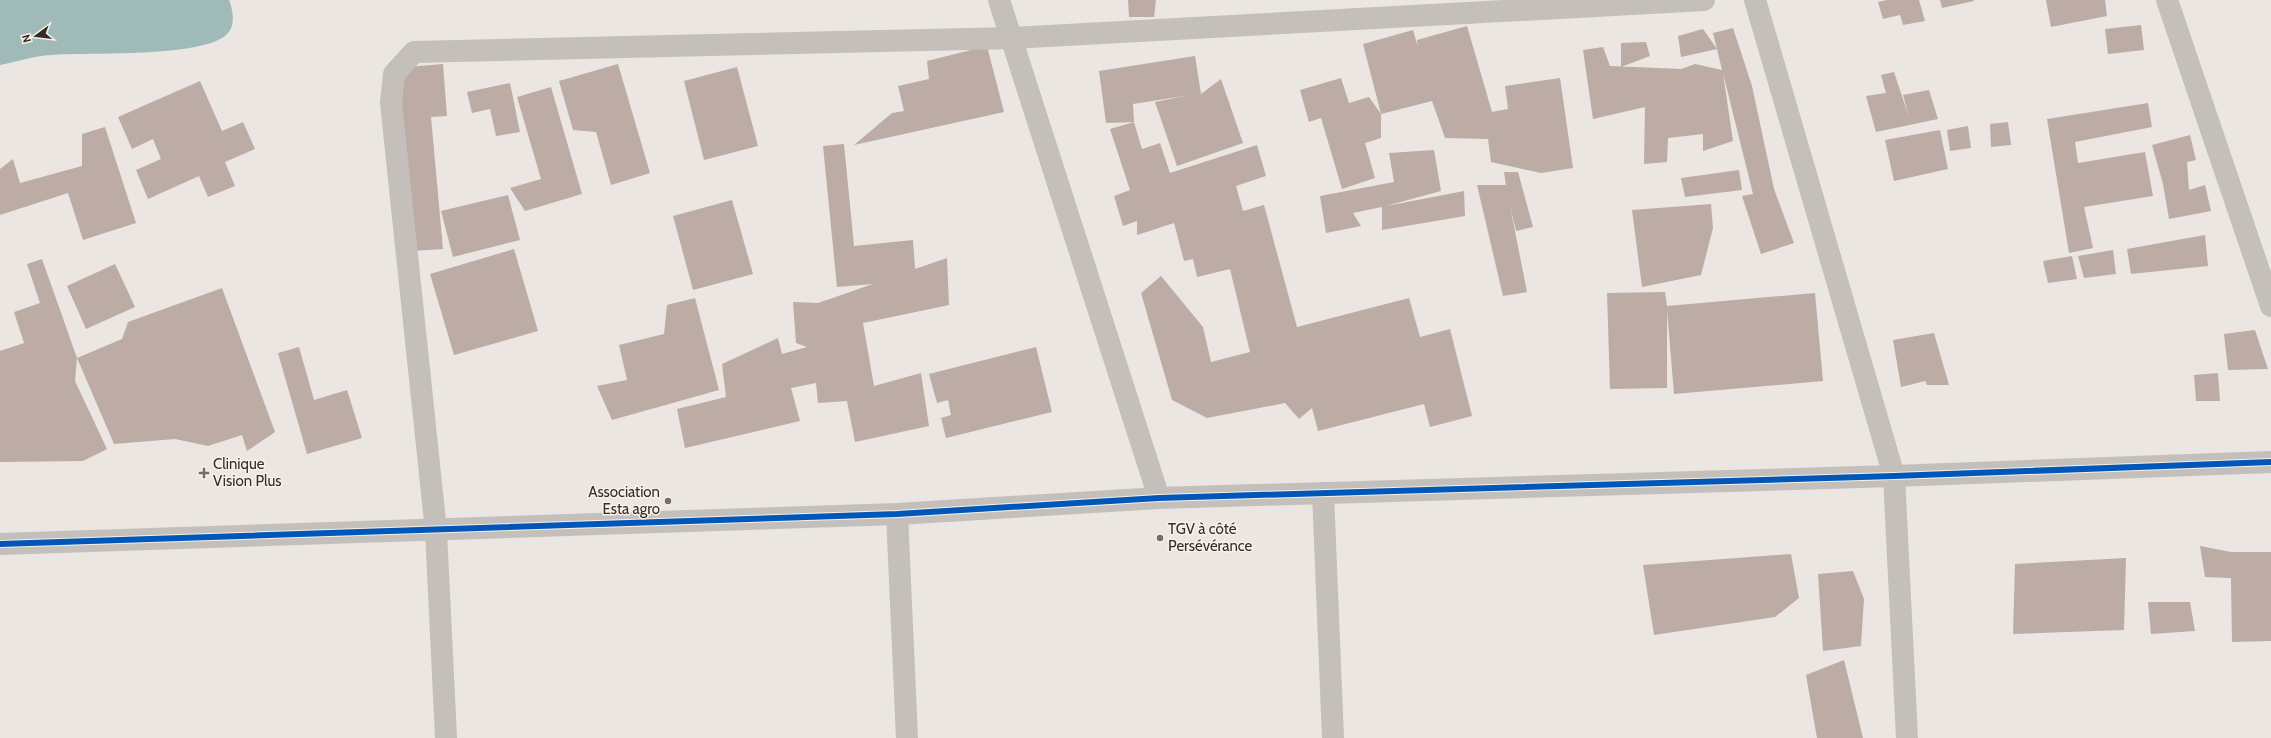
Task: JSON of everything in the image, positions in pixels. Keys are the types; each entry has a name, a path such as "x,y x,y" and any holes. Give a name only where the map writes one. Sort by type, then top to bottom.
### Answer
{"street":[{"path":"999,0 1159,498"},
{"path":"446,738 436,531 391,103 394,74 414,52 1012,38 1704,0"},
{"path":"1755,0 1894,476 1907,738"},
{"path":"2167,0 2271,306"},
{"path":"0,544 436,531 897,514 1159,498 1894,476 2271,462"},
{"path":"1323,493 1333,738"},
{"path":"897,514 907,738"}],"water":[{"path":"0,0 229,0 232,8 233,22 230,31 227,34 214,42 195,47 144,52 51,55 0,65"}],"building":[{"path":"1128,0 1156,0 1154,17 1129,17"},
{"path":"1887,0 1919,0 1925,21 1903,25 1900,15 1883,19 1878,2"},
{"path":"1940,0 1974,0 1974,1 1942,8"},
{"path":"2046,0 2105,0 2107,16 2051,27"},
{"path":"2141,25 2144,50 2108,54 2105,29"},
{"path":"1467,26 1492,112 1508,109 1505,86 1560,78 1573,168 1541,173 1491,162 1488,139 1445,138 1432,101 1381,114 1363,44 1413,30 1418,47 1417,40"},
{"path":"1733,28 1752,86 1774,189 1794,243 1761,254 1742,196 1753,194 1723,73 1733,141 1703,151 1703,134 1668,138 1667,162 1644,164 1645,107 1593,119 1583,50 1603,47 1610,66 1681,69 1695,64 1722,70 1713,33"},
{"path":"1703,29 1717,49 1681,57 1678,36"},
{"path":"1646,42 1650,56 1621,67 1621,43"},
{"path":"987,46 1004,112 854,145 892,113 904,111 898,86 929,79 927,61"},
{"path":"1195,56 1201,94 1221,79 1243,143 1177,166 1155,102 1184,96 1133,104 1134,122 1106,123 1099,71"},
{"path":"443,64 447,116 431,117 443,249 413,251 397,68"},
{"path":"618,64 650,173 611,185 596,132 573,130 559,81"},
{"path":"737,67 758,146 704,160 684,81"},
{"path":"1894,72 1909,117 1903,95 1929,90 1938,119 1876,132 1866,96 1886,93 1881,75"},
{"path":"1341,78 1349,103 1369,97 1381,114 1381,138 1365,143 1375,178 1342,189 1321,118 1309,122 1300,90"},
{"path":"200,81 222,131 243,122 255,149 225,162 235,186 208,197 199,176 148,199 136,170 161,159 153,139 132,149 118,117"},
{"path":"510,83 520,132 496,136 490,109 472,113 467,92"},
{"path":"551,87 582,194 525,211 510,188 541,179 517,97"},
{"path":"2148,103 2152,127 2075,142 2078,163 2145,152 2153,196 2084,207 2093,248 2069,253 2047,119"},
{"path":"1134,122 1142,149 1160,143 1170,173 1257,145 1266,176 1236,186 1243,211 1264,205 1297,327 1409,298 1420,337 1450,329 1472,416 1430,427 1424,404 1318,431 1312,408 1299,419 1285,403 1207,418 1172,400 1141,293 1161,276 1203,327 1211,362 1250,352 1230,269 1197,277 1193,259 1184,261 1174,223 1137,235 1137,221 1123,226 1114,196 1130,190 1110,129"},
{"path":"2008,122 2011,145 1991,147 1990,124"},
{"path":"1968,126 1971,148 1950,151 1947,130"},
{"path":"105,127 136,223 83,240 68,193 0,215 0,169 13,159 20,183 82,166 82,134"},
{"path":"1940,130 1948,169 1894,181 1885,140"},
{"path":"2190,135 2196,160 2187,162 2189,190 2205,185 2211,211 2169,219 2163,184 2152,145"},
{"path":"844,144 854,246 913,240 915,269 947,258 949,305 863,323 874,386 921,373 929,426 855,442 847,401 818,403 816,383 791,388 800,421 685,448 677,409 726,397 722,364 778,338 782,354 807,347 796,343 793,302 818,303 873,284 837,287 823,146"},
{"path":"1434,150 1441,191 1386,206 1464,191 1465,216 1382,230 1382,207 1353,213 1361,226 1326,233 1320,196 1394,182 1389,153"},
{"path":"1739,170 1742,190 1685,197 1681,178"},
{"path":"1504,172 1518,172 1533,227 1516,231 1510,206 1527,292 1503,296 1477,185 1506,185"},
{"path":"508,195 520,240 453,257 441,211"},
{"path":"732,200 753,274 693,290 673,216"},
{"path":"1711,204 1713,228 1701,275 1642,287 1632,210"},
{"path":"2205,235 2208,266 2131,274 2127,249"},
{"path":"514,249 538,331 454,355 430,274"},
{"path":"2113,250 2116,274 2084,278 2078,256"},
{"path":"2072,256 2077,279 2048,283 2043,261"},
{"path":"42,259 77,358 75,381 107,449 83,461 0,462 0,351 24,343 14,312 40,303 27,264"},
{"path":"115,264 135,307 86,329 67,286"},
{"path":"222,288 275,432 247,451 242,435 208,446 175,439 114,444 77,358 122,339 128,322"},
{"path":"1665,292 1667,306 1815,293 1823,381 1674,394 1667,310 1667,388 1610,389 1607,293"},
{"path":"695,298 719,390 612,420 597,386 627,380 619,345 664,334 667,305"},
{"path":"2255,330 2268,369 2228,370 2224,334"},
{"path":"1934,333 1949,385 1927,385 1925,381 1901,387 1893,340"},
{"path":"299,347 314,400 347,390 362,438 307,454 278,353"},
{"path":"1036,347 1052,412 946,438 941,418 951,415 948,400 937,403 929,374"},
{"path":"2218,373 2220,401 2196,401 2194,375"},
{"path":"2200,546 2231,552 2271,552 2271,641 2232,642 2231,578 2205,577"},
{"path":"1791,554 1799,598 1775,617 1654,635 1643,565"},
{"path":"2126,558 2124,630 2013,634 2015,564"},
{"path":"1853,571 1864,599 1861,646 1823,651 1818,574"},
{"path":"2148,602 2190,602 2195,631 2151,634"},
{"path":"1844,660 1863,738 1817,738 1806,675"}],"cycle path":[{"path":"0,544 897,514 1159,498 1894,476 2271,462"}],"place":[{"name":"Clinique Vision Plus","path":"204,473"},
{"name":"Association Esta agro","path":"668,501"},
{"name":"TGV à côté Persévérance","path":"1160,538"}]}
